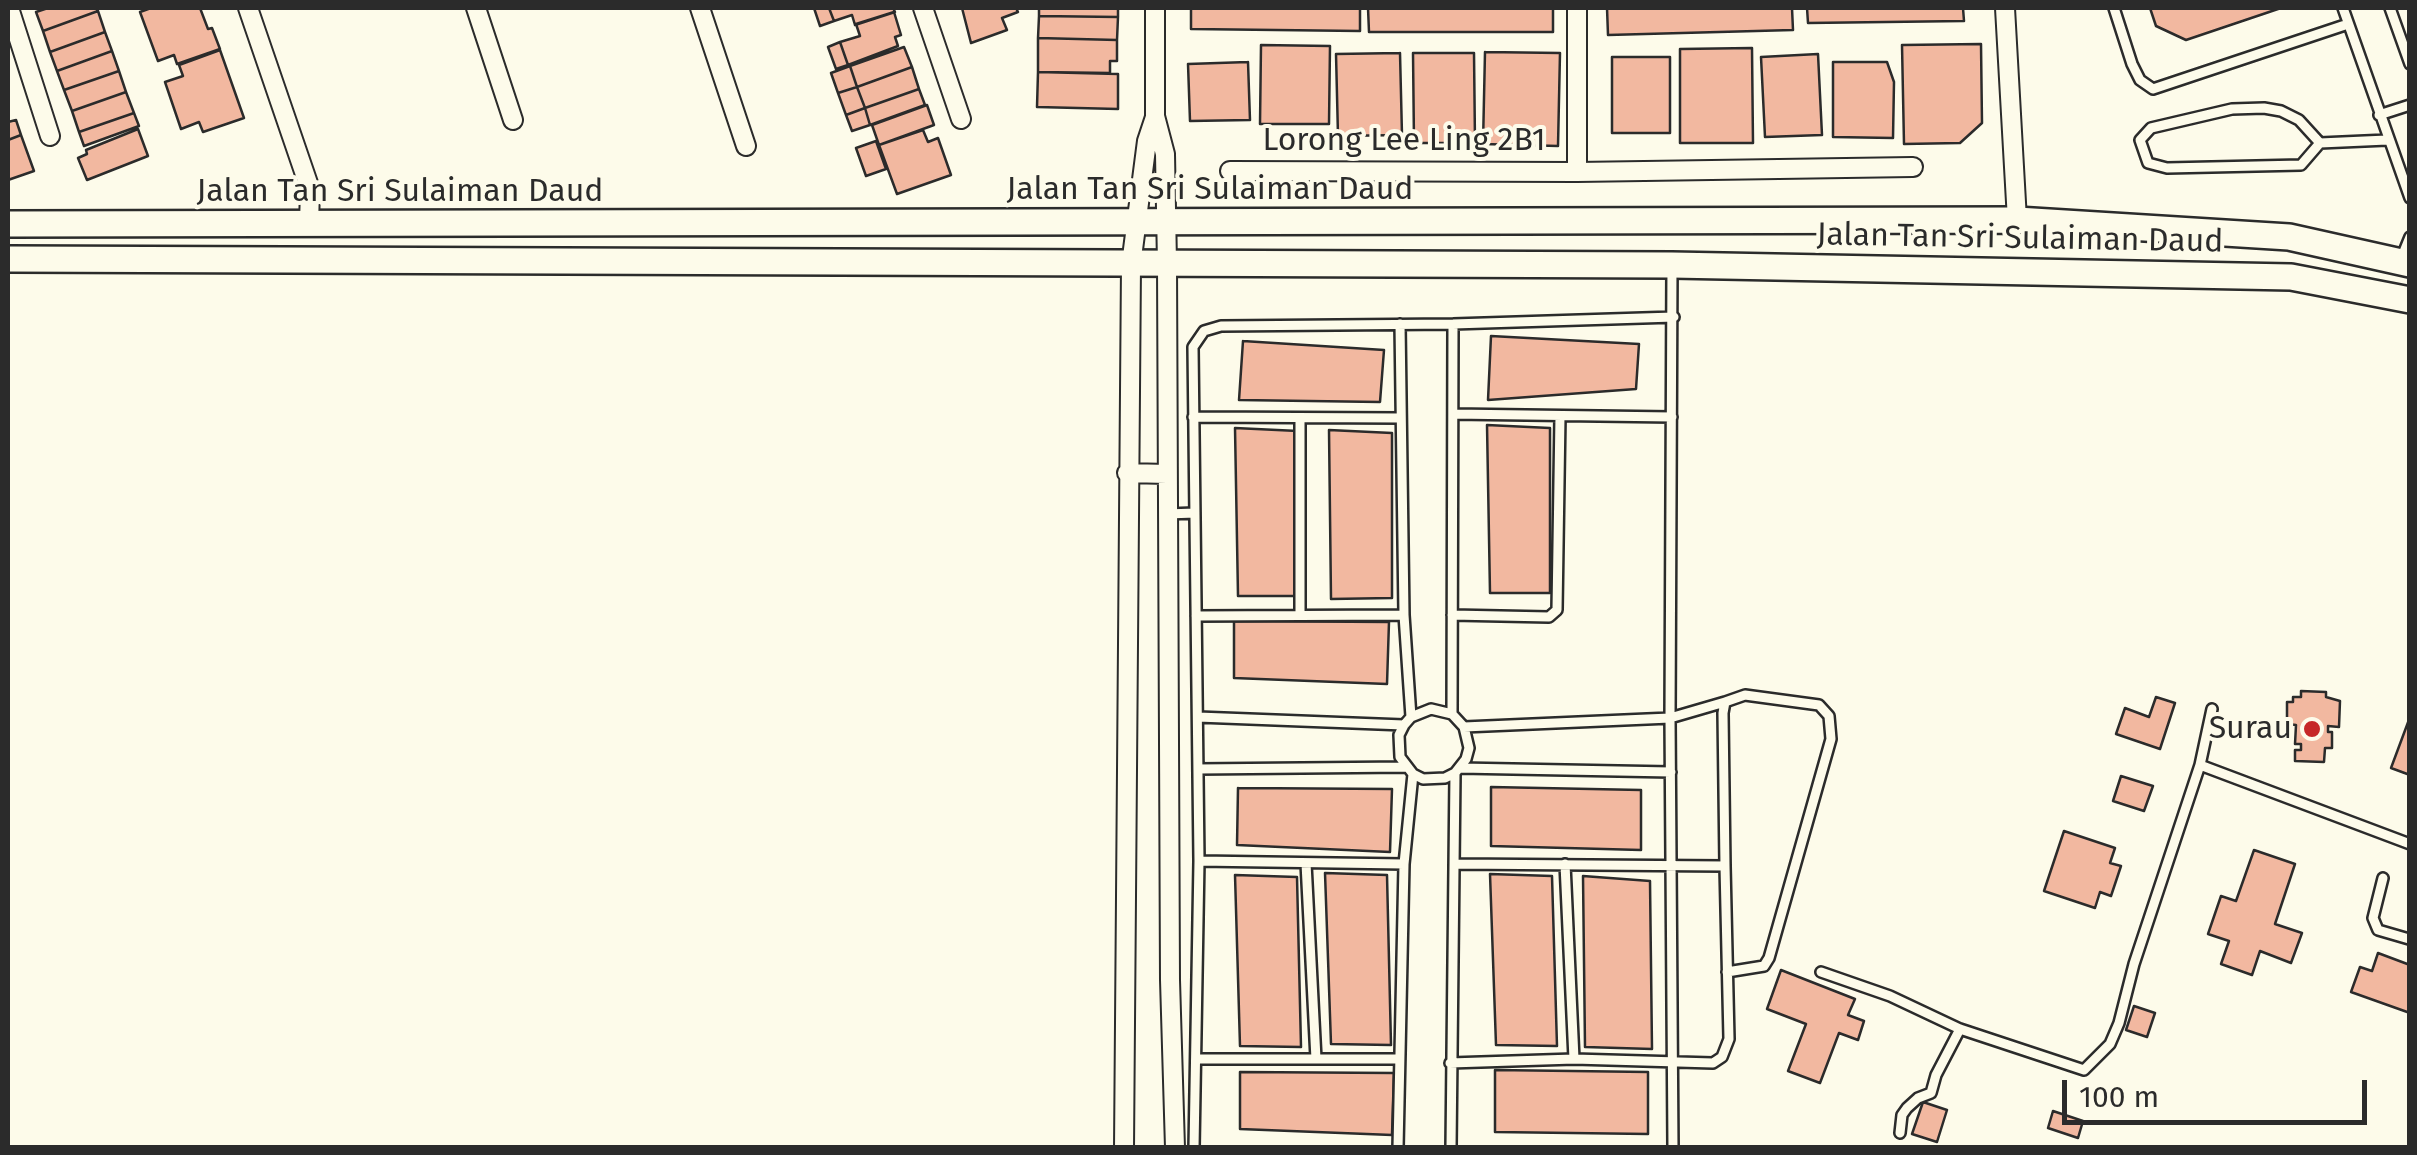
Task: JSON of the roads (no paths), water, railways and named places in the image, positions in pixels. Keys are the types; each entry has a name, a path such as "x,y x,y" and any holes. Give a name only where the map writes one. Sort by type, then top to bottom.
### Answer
{"main road":[{"name":"Jalan Tan Sri Sulaiman Daud","path":"8,224 2017,220 2289,237 2406,254"},
{"name":"Jalan Tan Sri Sulaiman Daud","path":"8,259 1672,265 2292,277 2410,300"}],"street":[{"path":"9,8 50,136"},
{"path":"248,8 310,189 308,225"},
{"path":"476,8 513,120"},
{"path":"700,8 746,146"},
{"path":"922,8 961,119"},
{"path":"1155,8 1155,116 1165,154 1167,264 1170,980 1175,1148"},
{"name":"Lorong Lee Ling 2B1","path":"1577,8 1577,172"},
{"path":"2006,8 2017,220"},
{"path":"1124,1148 1131,264 1147,141 1155,116"},
{"name":"Lorong Lee Ling 2B1","path":"1230,171 1577,172 1913,167"},
{"path":"1127,473 1167,474"}],"lane":[{"path":"2114,8 2132,64 2140,80 2153,89 2348,24"},
{"path":"2342,8 2410,198"},
{"path":"2390,8 2410,64"},
{"path":"2379,115 2410,106"},
{"path":"2320,143 2299,120 2264,108 2232,109 2151,128 2140,140 2148,163 2167,168 2301,164 2320,143 2388,140"},
{"path":"1672,265 1673,1148"},
{"path":"1194,1148 1199,862 1193,346 1204,331 1221,326 1674,317"},
{"path":"1398,1148 1409,770 1398,746 1407,721 1400,324"},
{"path":"1452,714 1453,324"},
{"path":"1453,414 1672,417"},
{"path":"1452,614 1550,617 1557,610 1560,416"},
{"path":"1193,417 1401,418"},
{"path":"1300,419 1300,614"},
{"path":"1168,514 1195,513"},
{"path":"1196,616 1404,615"},
{"path":"1464,726 1670,718 1745,695 1819,705 1832,726 1769,958 1764,966 1728,972"},
{"path":"1450,1062 1574,1059 1713,1063 1722,1057 1729,1038 1722,713 1725,702"},
{"path":"1198,717 1407,721 1431,709 1452,714 1464,726 1468,748 1458,770 1454,864 1451,1148"},
{"path":"1821,972 1890,996 1960,1029 2084,1070 2110,1044 2120,1024 2134,964 2200,765 2212,709"},
{"path":"2200,765 2410,844"},
{"path":"1198,769 1409,770 1434,780 1458,770 1671,772"},
{"path":"1199,862 1404,864"},
{"path":"1306,863 1316,1058"},
{"path":"1454,864 1725,866"},
{"path":"1565,864 1574,1059"},
{"path":"2383,878 2373,918 2378,930 2408,939"},
{"path":"1170,980 1195,986"},
{"path":"1900,1132 1907,1108 1931,1093 1960,1029"},
{"path":"1196,1059 1399,1059"}],"place":[{"name":"Surau","path":"2312,729"}]}
